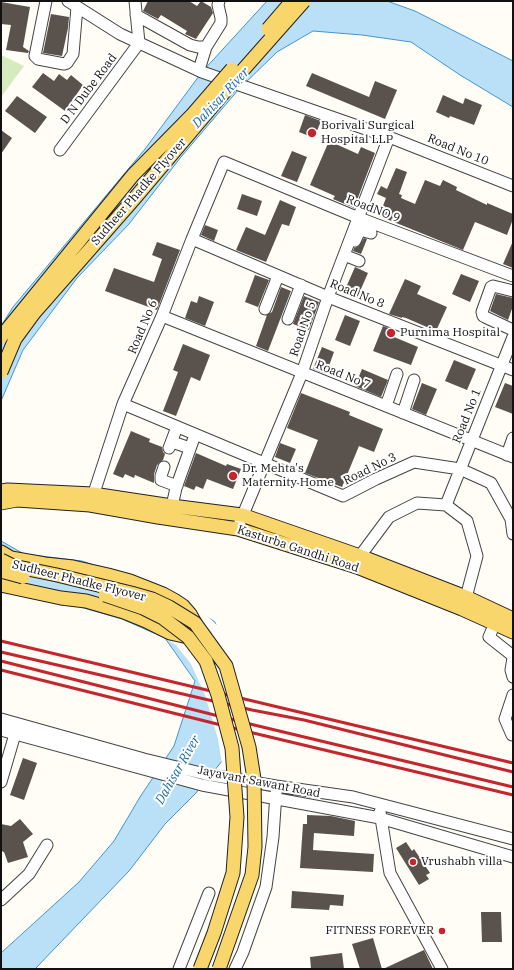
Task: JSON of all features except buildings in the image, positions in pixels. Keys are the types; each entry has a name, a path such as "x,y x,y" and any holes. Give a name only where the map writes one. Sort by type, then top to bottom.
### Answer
{"main road":[{"name":"Sudheer Phadke Flyover","path":"1,337 133,175 193,114 292,1"},
{"name":"Sudheer Phadke Flyover","path":"1,372 16,338 34,313 304,1"},
{"name":"Kasturba Gandhi Road","path":"1,491 8,490 167,505 242,515 464,603 513,619"},
{"name":"Kasturba Gandhi Road","path":"1,503 16,500 92,499 158,518 238,529 358,562"},
{"path":"158,518 167,505"},
{"path":"1,552 11,558 73,567 108,575 163,594 183,606 195,623"},
{"name":"Sudheer Phadke Flyover","path":"1,560 13,566 106,586 152,600 169,607 195,623 226,666 249,747 254,779 255,847 252,875 219,969"},
{"name":"Sudheer Phadke Flyover","path":"1,571 24,577 66,584 122,600 163,618 188,637 206,661 218,695 232,748 237,817 234,873 200,969"},
{"path":"1,586 61,598 86,601 124,612 170,633 188,637"},
{"name":"Kasturba Gandhi Road","path":"464,603 495,623 513,632"}],"street":[{"path":"46,1 35,56 38,59 64,64 67,63 73,54 78,7"},
{"name":"Road No 10","path":"68,1 120,34 201,71 389,137 513,186"},
{"path":"135,1 139,43"},
{"path":"201,71 206,47 221,23 222,18 218,5 219,1"},
{"path":"136,15 190,45 206,47"},
{"name":"D N Dube Road","path":"60,150 139,43"},
{"name":"Road No 5","path":"238,529 242,515 302,373 328,297 351,249 368,227 389,137"},
{"name":"RoadNO 9","path":"224,162 368,227 513,276"},
{"name":"Road No 6","path":"92,499 123,404 162,316 224,162"},
{"name":"Road No 8","path":"192,239 299,289 328,297 513,370"},
{"path":"265,309 277,279"},
{"path":"513,292 495,286 491,287 482,314 485,317 513,330"},
{"path":"288,319 299,289"},
{"name":"Road No 7","path":"162,316 302,373 404,411 471,441 510,454"},
{"name":"Road No 1","path":"446,505 513,337"},
{"path":"386,404 397,374"},
{"path":"404,411 414,380"},
{"name":"Road No 3","path":"123,404 343,496 414,462 460,469 491,483 511,518 513,534"},
{"path":"177,427 170,445 190,448"},
{"path":"167,505 177,486 195,434"},
{"path":"510,454 513,438"},
{"path":"164,467 161,480 177,486"},
{"path":"358,562 389,517 417,503 446,505 467,521 477,556 464,603"},
{"path":"495,623 490,637 513,657 511,670 513,677"},
{"path":"512,735 505,720 513,695"},
{"name":"Jayavant Sawant Road","path":"1,719 144,759 205,774 276,786 353,796 513,839"},
{"name":"Jayavant Sawant Road","path":"1,730 138,769 202,785 275,800 380,818 513,857"},
{"path":"1,782 15,734"},
{"path":"235,969 243,952 266,887 273,837 276,786"},
{"path":"380,804 380,818 390,873 442,969"},
{"path":"1,900 29,874 47,845"},
{"path":"179,969 209,893"}],"green space":[{"path":"1,55 24,66 1,97"}],"water":[{"name":"Dahisar River","path":"267,1 387,1 415,11 513,61 513,107 460,75 411,42 362,35 313,31 277,52 239,89 181,157 129,224 77,278 23,350 1,401 1,326 13,307 145,149 202,72"},
{"name":"Dahisar River","path":"1,541 24,554 82,561 164,589 215,622 238,688 227,755 196,793 165,824 129,871 35,969 1,969 1,953 79,882 114,841 140,797 174,746 195,681 165,638 122,619 63,602 1,591"}],"pier":[{"path":"168,590 204,613 219,627 240,687 229,756 222,764 218,739 205,695 191,664 175,644 148,630"}],"railway":[{"path":"1,641 513,763"},
{"path":"1,652 252,710 304,720 513,772"},
{"path":"1,661 250,724 513,787"},
{"path":"1,670 249,732 513,795"}],"place":[{"name":"Borivali Surgical Hospital LLP","path":"312,133"},
{"name":"Purnima Hospital","path":"391,333"},
{"name":"Dr. Mehta's Maternity Home","path":"233,476"},
{"name":"Vrushabh villa","path":"413,862"},
{"name":"FITNESS FOREVER","path":"442,931"}]}
